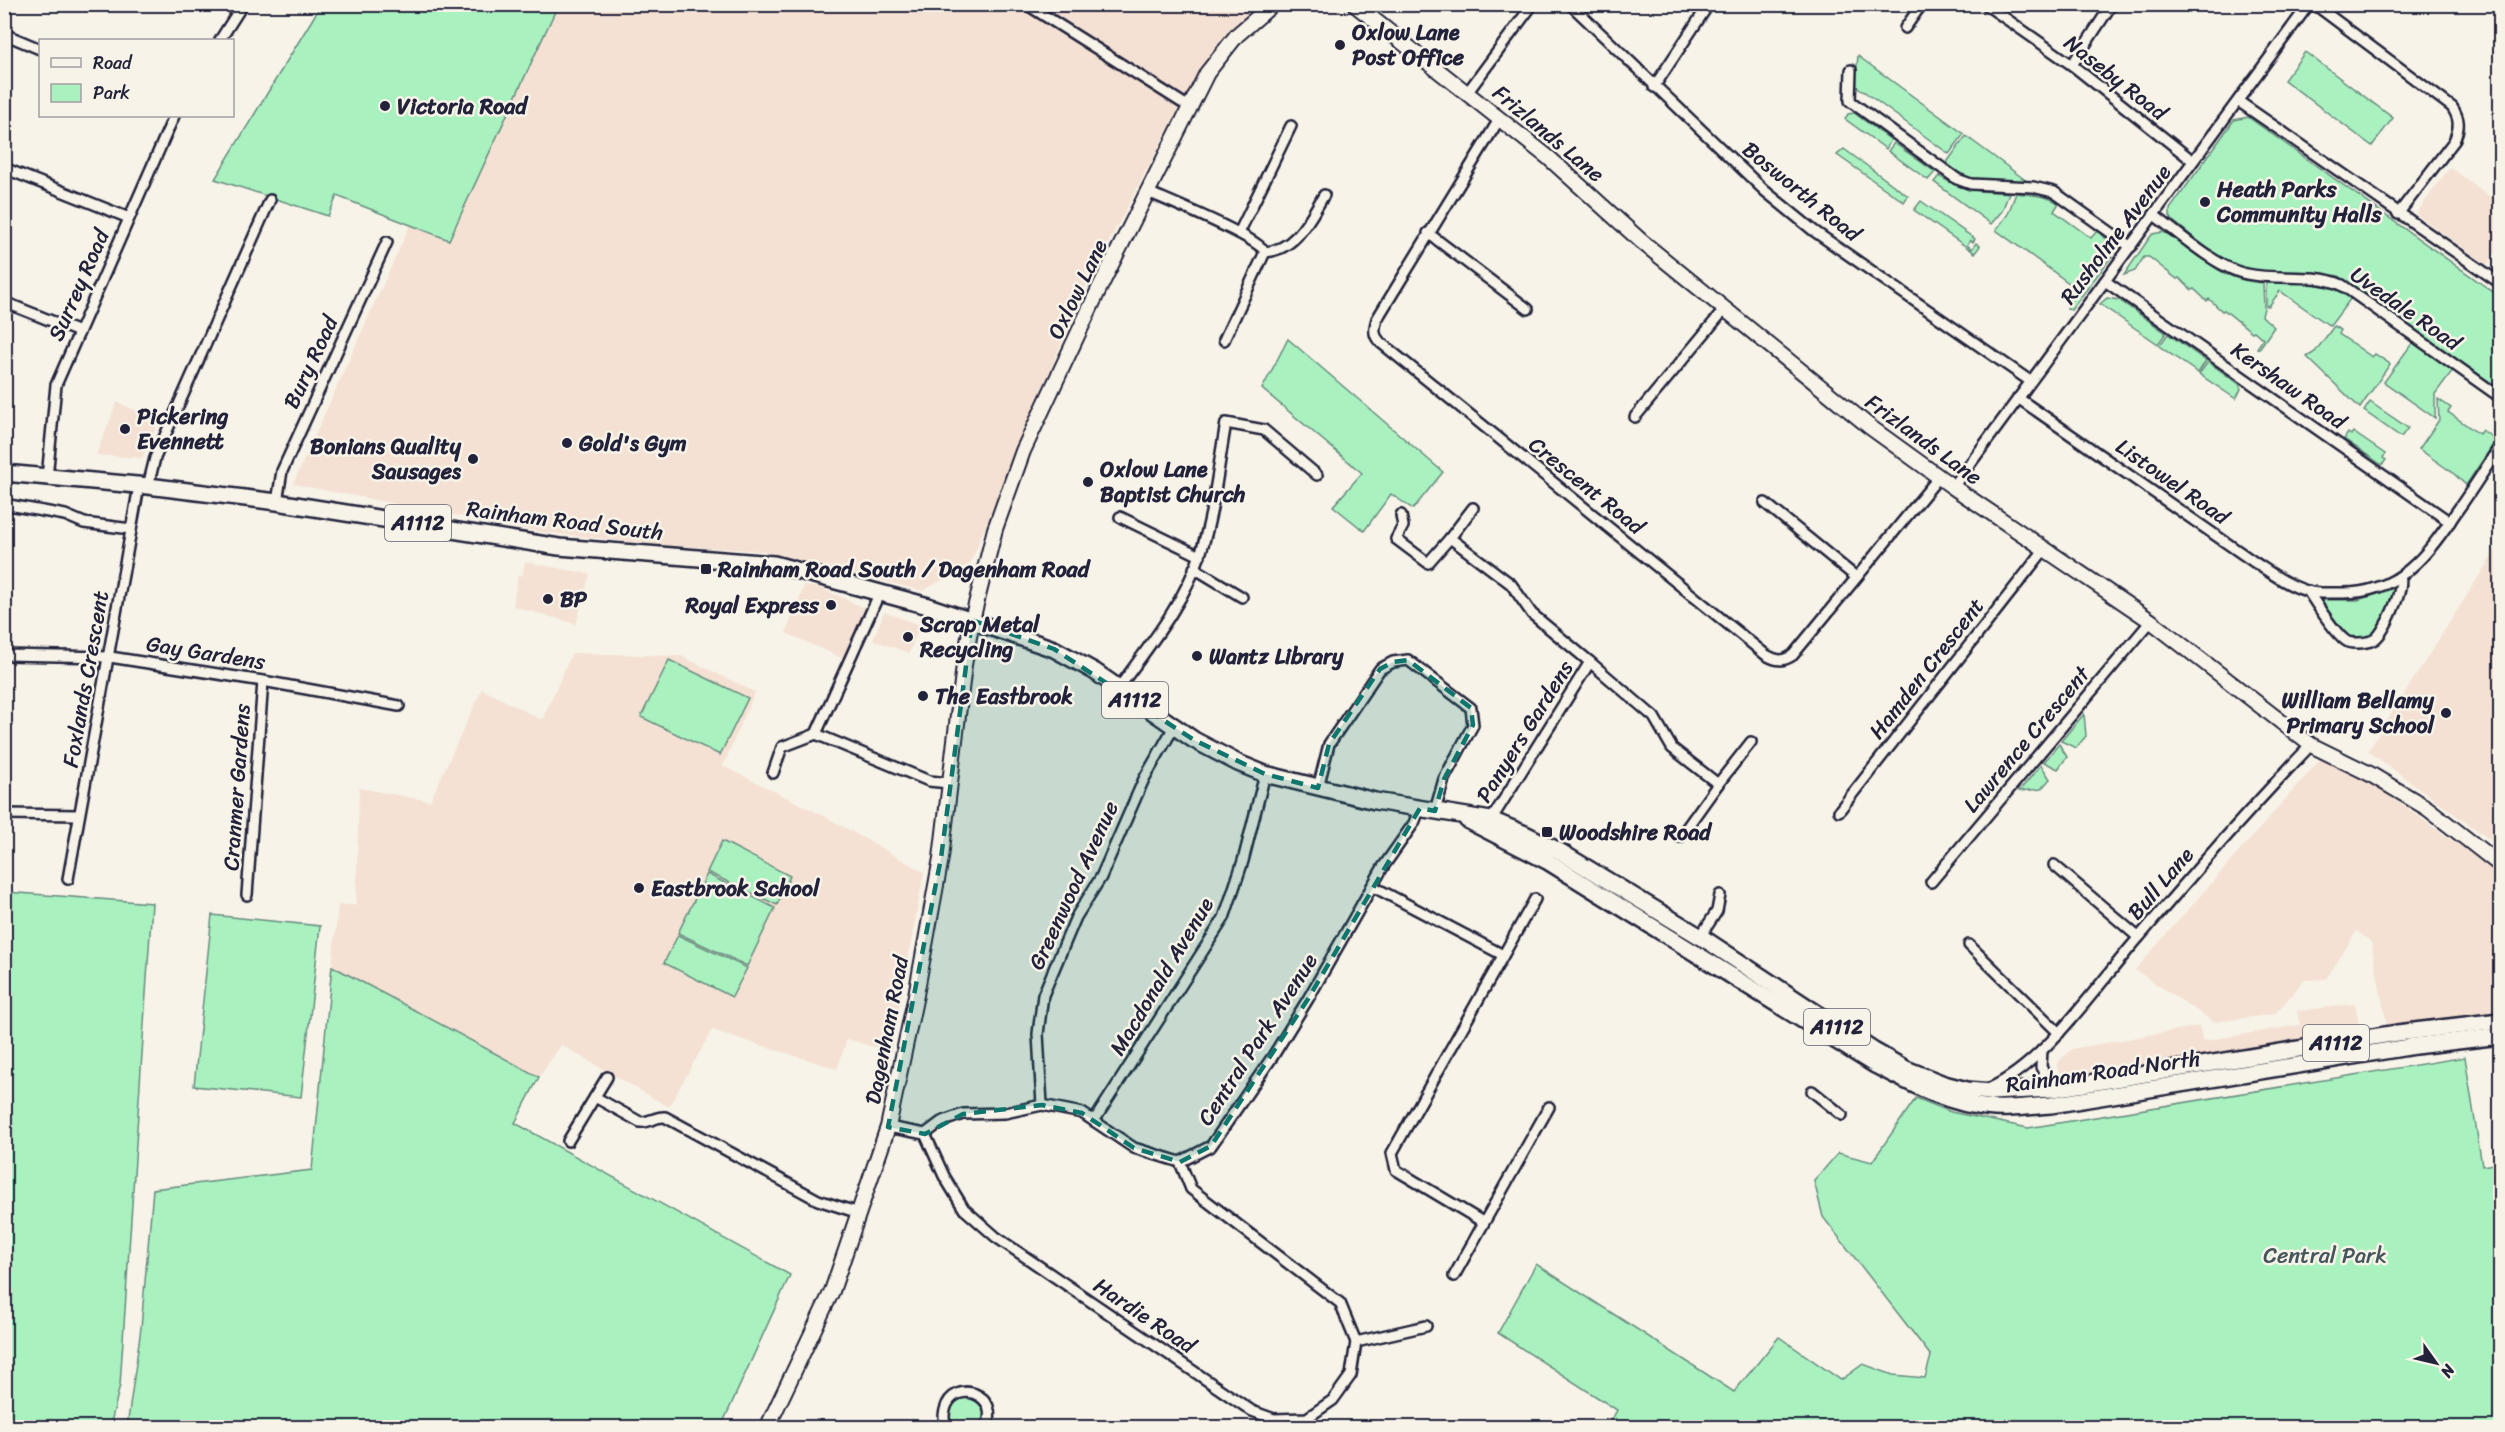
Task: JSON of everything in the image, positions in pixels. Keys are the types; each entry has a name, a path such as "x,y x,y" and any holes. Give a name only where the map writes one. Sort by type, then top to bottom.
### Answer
{"main road":[{"name":"Rainham Road South","path":"4,473 144,486 277,502 559,547 774,564 880,592 972,620"},
{"name":"Rainham Road North","path":"972,620 1054,649 1094,671 1174,727 1238,763 1265,774 1318,788 1462,817 1491,820 1525,834 1559,851 1700,937 1874,1051 1906,1069 1944,1084 1984,1091 2053,1089 2397,1033 2500,1021"},
{"name":"Rainham Road North","path":"1462,817 1547,861 1875,1065 1923,1089 1976,1106 1994,1108 2058,1104 2408,1047 2500,1036"}],"street":[{"path":"221,39 243,4"},
{"path":"1026,4 1189,107"},
{"name":"Oxlow Lane","path":"972,620 995,529 1023,451 1189,107 1221,53 1236,36 1273,4"},
{"name":"Frizlands Lane","path":"1354,4 1549,158 1641,241 1829,396 1953,487 2151,621 2311,745 2370,774 2409,797 2500,865"},
{"path":"1467,93 1533,4"},
{"name":"Bosworth Road","path":"1570,4 1654,87 1766,191 1814,231 2030,381"},
{"path":"1654,87 1709,4"},
{"path":"1905,28 1922,4"},
{"name":"Naseby Road","path":"1985,4 2072,65 2193,161"},
{"path":"2072,65 2112,4"},
{"name":"Rusholme Avenue","path":"1953,487 2309,4"},
{"path":"2314,4 2452,107 2458,117 2459,130 2454,141 2398,214"},
{"path":"4,34 39,49"},
{"path":"1851,70 1850,101 1949,174 1971,184 2032,187 2054,192 2130,247"},
{"path":"2238,101 2500,283"},
{"name":"Surrey Road","path":"47,478 56,385 174,117"},
{"name":"Crescent Road","path":"1500,118 1377,320 1374,328 1378,340 1766,655 1779,661 1786,660 1793,655 1939,477"},
{"path":"1239,233 1291,126"},
{"path":"4,168 129,218"},
{"path":"1148,192 1239,233 1263,247 1265,252"},
{"path":"1265,252 1286,247 1301,231 1324,195"},
{"path":"144,486 270,200"},
{"name":"Uvedale Road","path":"2154,215 2232,270 2264,277 2317,277 2342,285 2500,397"},
{"path":"1428,233 1528,309"},
{"name":"Bury Road","path":"277,502 282,471 387,242"},
{"path":"1224,340 1265,252"},
{"name":"Kershaw Road","path":"2105,281 2450,522"},
{"path":"4,302 79,332"},
{"path":"1635,417 1724,310"},
{"name":"Listowel Road","path":"2018,398 2254,562 2283,581 2308,591 2350,593 2369,590 2400,577 2423,560 2499,453"},
{"path":"1119,689 1158,636 1200,556 1208,525 1226,423 1264,430 1317,475"},
{"name":"Foxlands Crescent","path":"68,879 110,657 131,529 144,486"},
{"path":"1765,503 1856,578"},
{"path":"9,505 65,515 84,524 131,529"},
{"path":"1401,515 1403,526 1396,539 1428,563 1473,508"},
{"path":"1120,517 1200,556"},
{"name":"Panyers Gardens","path":"1450,538 1511,584 1532,614 1654,717 1672,748 1718,784"},
{"name":"Hamden Crescent","path":"1839,810 2044,550"},
{"path":"1194,568 1242,597"},
{"path":"2308,591 2343,639 2356,643 2372,641 2380,633 2400,593 2403,582 2400,577"},
{"path":"816,734 880,592"},
{"name":"Dagenham Road","path":"767,1428 832,1291 888,1127 914,1006 939,869 972,620"},
{"name":"Lawrence Crescent","path":"1931,882 2151,621"},
{"name":"Gay Gardens","path":"4,655 110,657 263,681 399,706"},
{"name":"Central Park Avenue","path":"1180,1162 1211,1146 1308,999 1372,886 1428,810 1473,725 1471,708 1408,660 1393,662 1380,669 1329,744 1318,788"},
{"name":"Panyers Gardens","path":"1491,820 1590,662"},
{"name":"Cranmer Gardens","path":"247,896 263,681"},
{"name":"Greenwood Avenue","path":"1042,1105 1038,1034 1043,995 1076,917 1101,877 1144,779 1174,727"},
{"path":"773,773 782,747 816,734 929,781 949,783"},
{"path":"1680,837 1750,742"},
{"name":"Bull Lane","path":"1984,1091 2001,1084 2059,1033 2138,937 2276,781 2311,745"},
{"name":"Macdonald Avenue","path":"1094,1121 1224,918 1244,861 1265,774"},
{"path":"4,814 79,815"},
{"path":"2054,865 2138,937"},
{"path":"1372,886 1503,955"},
{"path":"1700,937 1717,911 1720,895"},
{"path":"1483,1222 1396,1170 1392,1153 1535,899"},
{"path":"1970,945 2059,1033"},
{"path":"2042,1050 2041,1067 2053,1089"},
{"path":"568,1141 607,1077"},
{"path":"1812,1091 1842,1115"},
{"path":"595,1097 640,1122 647,1123 656,1116 665,1117 818,1200 859,1213"},
{"path":"888,1127 925,1134 941,1122 963,1114 1005,1113 1042,1105 1082,1113 1134,1148 1180,1162 1191,1189 1340,1303 1356,1342 1426,1326"},
{"path":"1454,1276 1549,1107"},
{"name":"Hardie Road","path":"925,1134 944,1176 964,1209 996,1238 1252,1412 1274,1419 1308,1423 1333,1400 1351,1375 1356,1342"},
{"path":"948,1428 943,1416 945,1406 957,1394 965,1392 980,1396 988,1406 990,1421 986,1428"}],"highlighted area":[{"path":"972,620 1054,649 1194,740 1265,774 1318,788 1329,744 1380,669 1393,662 1408,660 1471,708 1473,725 1444,779 1435,811 1420,808 1308,999 1211,1146 1180,1162 1134,1148 1082,1113 1042,1105 963,1114 925,1134 888,1127 941,858"}],"shaded area":[{"path":"1245,4 1254,14 1184,99 1083,291 970,564 923,591 763,551 662,545 541,532 293,484 410,225 449,239 558,5"},
{"path":"2450,167 2500,204 2500,247 2487,265 2416,214"},
{"path":"117,402 159,421 142,458 96,455"},
{"name":"William Bellamy Primary School","path":"2500,543 2500,847 2368,751"},
{"name":"BP","path":"525,562 590,574 576,624 513,606 518,575 522,576"},
{"path":"804,586 820,588 874,612 851,662 786,633"},
{"path":"884,612 920,625 909,653 873,640"},
{"name":"Eastbrook School","path":"572,653 681,656 755,692 723,766 824,816 924,872 891,1052 847,1039 837,1069 712,1030 669,1107 561,1045 539,1077 332,966 338,905 356,905 359,788 430,801 482,689 542,720"},
{"path":"2327,752 2500,874 2500,1014 2389,1035 2371,942 2357,931 2326,979 2304,980 2275,1014 2214,1022 2135,970"},
{"path":"2355,1004 2360,1030 2099,1072 2079,1074 2078,1069 2066,1075 2059,1072 2057,1066 2057,1063 2072,1049 2199,1026 2203,1041 2300,1025 2297,1011"}],"green space":[{"name":"Victoria Road","path":"321,5 558,5 449,240 337,196 328,216 215,179"},
{"path":"2305,52 2393,118 2372,146 2284,80"},
{"path":"1858,56 1964,134 1949,154 1855,85"},
{"path":"1854,113 1891,140 1886,149 1845,119 1848,114"},
{"path":"2248,117 2500,297 2500,389 2339,276 2317,273 2262,272 2240,268 2210,250 2173,221 2170,209 2234,120"},
{"path":"1966,136 2028,182 1969,178 1945,165"},
{"path":"1894,143 1935,172 1928,180 1888,151"},
{"path":"1844,149 1908,196 1904,202 1837,155"},
{"path":"1939,176 1964,188 2009,193 2002,211 1991,224 1934,182"},
{"path":"2016,193 2054,200 2059,203 2054,211 2091,238 2097,231 2111,243 2112,256 2071,310 2067,308 2077,289 1996,230 2008,214"},
{"path":"1921,201 1975,239 1973,242 1970,240 1967,245 1972,249 1976,243 1980,246 1975,253 1914,210"},
{"path":"2163,232 2219,271 2245,281 2263,283 2262,316 2274,327 2259,349 2257,348 2263,339 2254,331 2252,332 2224,310 2222,311 2209,299 2207,301 2149,257 2144,257 2135,271 2124,275 2150,237"},
{"path":"2266,283 2321,285 2351,298 2330,326 2280,291 2269,306 2266,306"},
{"path":"2107,298 2119,300 2166,333 2158,344 2100,304"},
{"path":"2334,326 2341,330 2339,334 2372,357 2375,354 2390,364 2360,408 2307,357 2315,352"},
{"path":"2168,334 2206,361 2198,373 2159,346"},
{"path":"1288,339 1443,472 1413,509 1391,494 1364,531 1333,506 1362,473 1262,389"},
{"path":"2413,342 2453,370 2435,394 2435,418 2384,382"},
{"path":"2208,362 2239,384 2241,389 2236,399 2199,374"},
{"path":"2438,399 2451,408 2448,412 2479,434 2482,430 2496,440 2466,485 2419,449 2439,420"},
{"path":"2370,402 2408,428 2401,437 2364,411"},
{"path":"2353,432 2385,454 2383,458 2386,460 2382,465 2344,439 2348,433 2351,435"},
{"path":"2394,588 2395,593 2377,630 2371,636 2354,639 2346,636 2321,604 2322,600 2358,600"},
{"path":"669,660 748,698 720,755 641,717"},
{"path":"2084,714 2086,736 2076,748 2061,741"},
{"path":"2059,744 2067,757 2058,769 2044,762"},
{"path":"2041,765 2050,779 2041,789 2019,791"},
{"path":"722,841 790,876 777,905 707,872"},
{"path":"707,874 775,908 747,966 678,933"},
{"path":"5,892 152,903 120,1385 110,1427 5,1427"},
{"path":"212,915 320,926 301,1097 194,1086"},
{"path":"678,935 747,968 732,997 664,963"},
{"path":"332,966 539,1077 515,1123 790,1275 721,1427 127,1427 141,1328 153,1189 312,1170"},
{"name":"Central Park","path":"2465,1057 2482,1166 2500,1163 2500,1427 1608,1427 1617,1410 1498,1333 1536,1264 1734,1392 1779,1337 1841,1380 1863,1364 1893,1375 1925,1378 1931,1356 1823,1217 1814,1181 1838,1153 1872,1162 1916,1098 1951,1112 2028,1128"},
{"path":"971,1394 986,1407 984,1427 950,1427 947,1423 951,1400"}],"place":[{"name":"Oxlow Lane Post Office","path":"1340,45"},
{"name":"Victoria Road","path":"385,106"},
{"name":"Heath Parks Community Halls","path":"2205,202"},
{"name":"Pickering Evennett","path":"125,429"},
{"name":"Gold's Gym","path":"567,443"},
{"name":"Bonians Quality Sausages","path":"473,459"},
{"name":"Oxlow Lane Baptist Church","path":"1088,482"},
{"name":"Rainham Road South / Dagenham Road","path":"706,569"},
{"name":"BP","path":"548,599"},
{"name":"Royal Express","path":"831,605"},
{"name":"Scrap Metal Recycling","path":"908,637"},
{"name":"Wantz Library","path":"1197,656"},
{"name":"The Eastbrook","path":"923,696"},
{"name":"William Bellamy Primary School","path":"2446,713"},
{"name":"Woodshire Road","path":"1547,832"},
{"name":"Eastbrook School","path":"639,888"}]}
